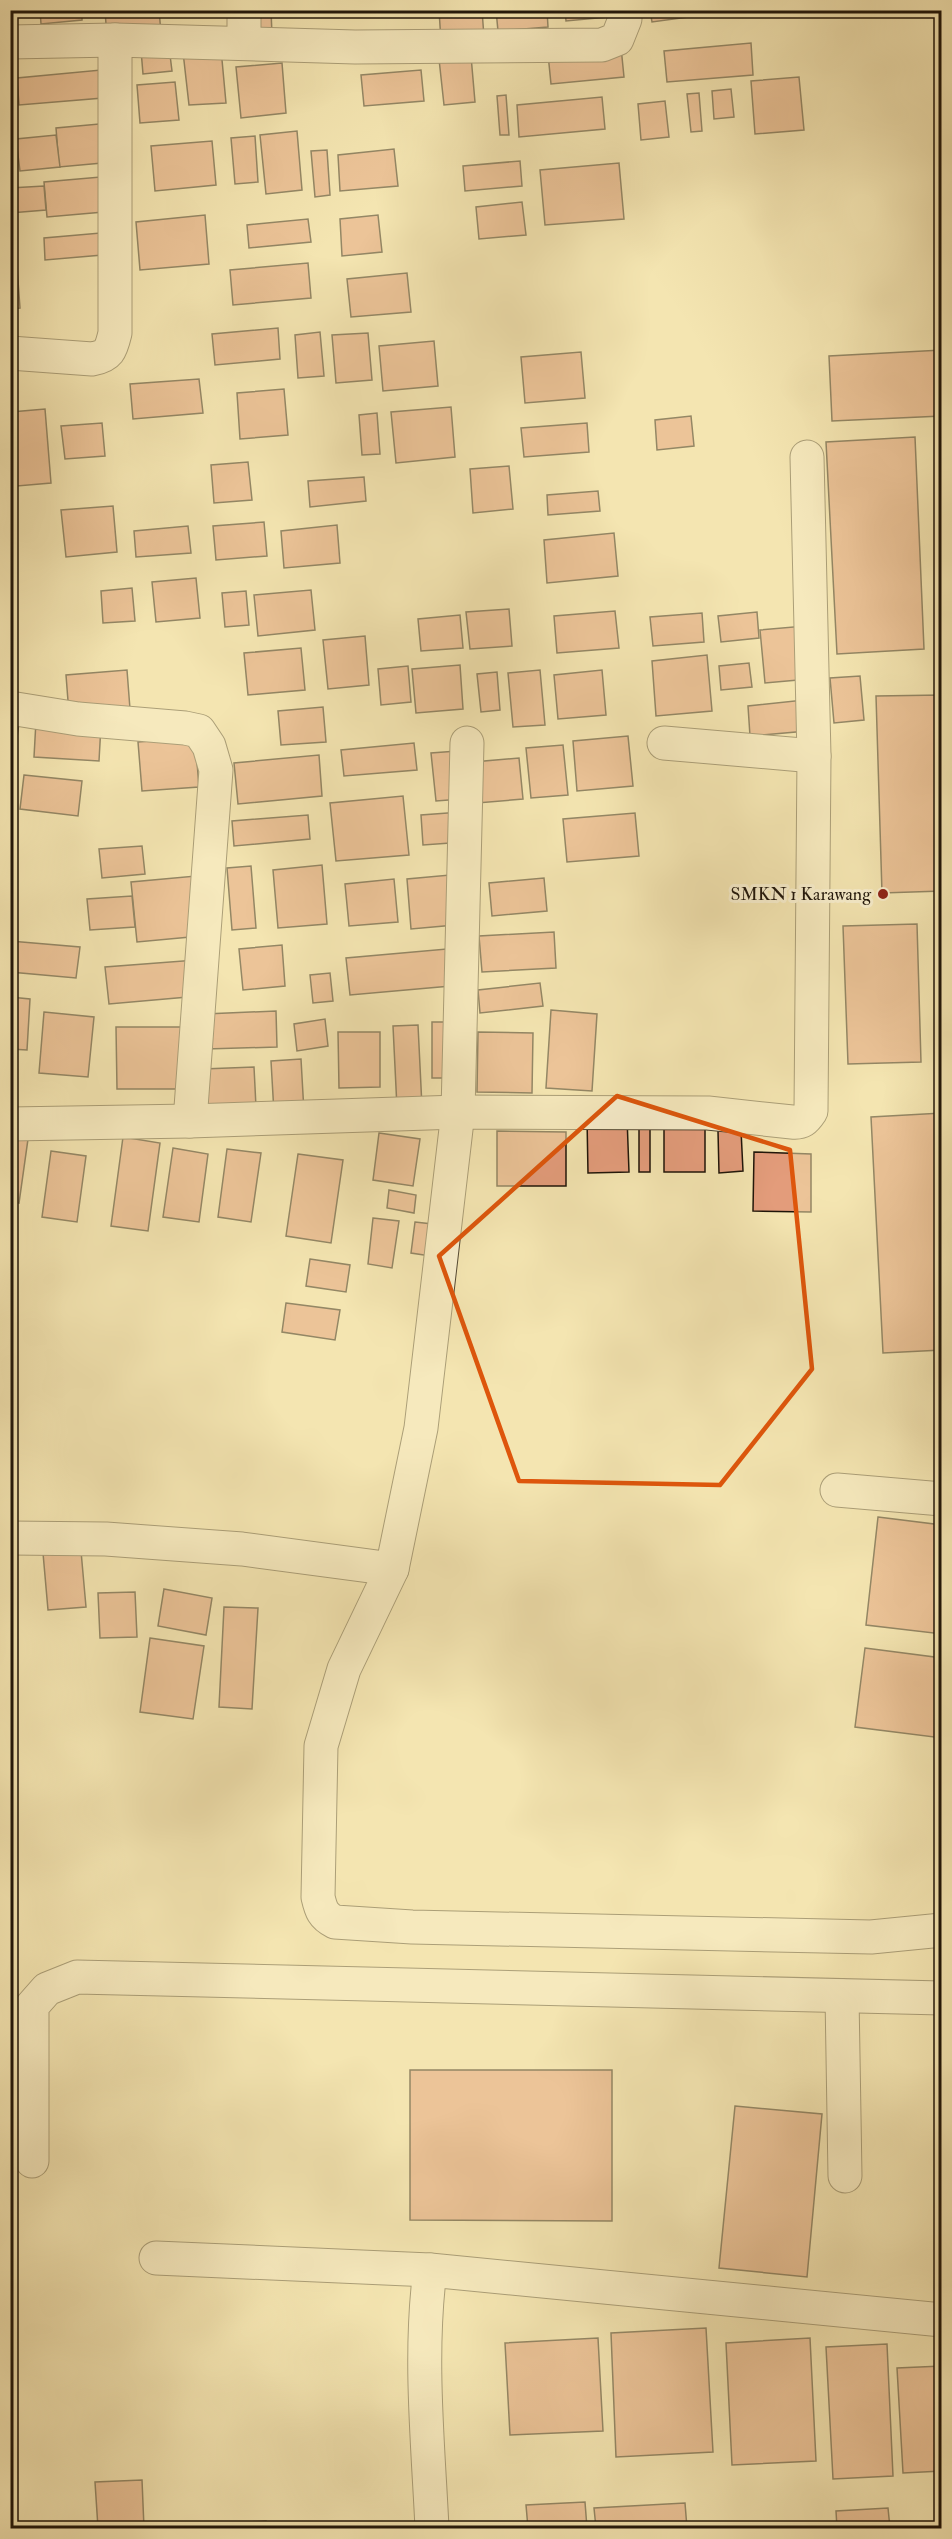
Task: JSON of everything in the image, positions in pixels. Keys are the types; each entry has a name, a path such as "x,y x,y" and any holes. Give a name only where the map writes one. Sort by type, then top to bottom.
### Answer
{"street":[{"path":"10,42 115,40 244,26 356,47 602,45 617,39 625,19 625,10"},
{"path":"10,353 92,359 104,357 111,351 115,333 115,40"},
{"path":"10,1124 190,1121 459,1112 708,1113 792,1122 801,1122 806,1119 811,1111 814,756 807,457"},
{"path":"10,708 78,719 199,731 208,746 216,770 190,1121"},
{"path":"467,743 459,1112 421,1428 392,1569 344,1668 321,1746 318,1898 325,1917 335,1922 412,1927 860,1937 942,1930"},
{"path":"664,743 814,756"},
{"path":"837,1490 942,1499"},
{"path":"10,1538 106,1539 242,1550 392,1569"},
{"path":"32,2161 33,2006 47,1989 76,1977 942,1998"},
{"path":"842,1996 845,2175"},
{"path":"156,2258 430,2270 942,2320"},
{"path":"430,2270 424,2352 432,2529"}],"highlighted area":[{"path":"617,1096 790,1150 812,1369 720,1485 519,1481 439,1256"}],"building":[{"path":"40,10 82,10 82,20 41,24"},
{"path":"105,10 159,10 161,33 107,38"},
{"path":"173,10 226,10 226,15"},
{"path":"248,10 271,10 272,35 249,36"},
{"path":"439,10 482,10 484,37 441,41"},
{"path":"496,10 547,10 548,27 498,31"},
{"path":"565,10 618,10 618,16 566,21"},
{"path":"650,10 732,10 732,11 652,22"},
{"path":"751,43 753,75 667,82 664,51"},
{"path":"169,47 172,71 143,74 141,50"},
{"path":"621,47 624,77 551,84 548,54"},
{"path":"221,49 226,103 189,105 183,52"},
{"path":"471,56 475,102 444,105 439,59"},
{"path":"282,63 286,113 241,118 236,67"},
{"path":"101,70 103,98 19,105 17,78"},
{"path":"421,70 424,101 364,106 361,75"},
{"path":"799,77 804,130 755,134 751,81"},
{"path":"175,82 179,120 140,123 137,85"},
{"path":"731,89 734,117 714,119 712,91"},
{"path":"699,93 702,131 691,132 687,94"},
{"path":"506,95 509,135 500,135 497,96"},
{"path":"602,97 605,129 519,137 517,105"},
{"path":"665,101 669,137 641,140 638,104"},
{"path":"110,123 113,162 59,167 56,128"},
{"path":"297,131 302,190 266,194 260,135"},
{"path":"56,135 60,167 20,171 16,139"},
{"path":"255,136 258,182 235,184 231,138"},
{"path":"212,141 216,185 155,191 151,146"},
{"path":"394,149 398,186 340,191 338,155"},
{"path":"327,150 330,195 315,197 311,151"},
{"path":"520,161 522,186 465,191 463,166"},
{"path":"619,163 624,219 545,225 540,170"},
{"path":"112,176 115,211 47,217 44,182"},
{"path":"44,186 46,210 10,213 10,188"},
{"path":"522,202 526,235 479,239 476,207"},
{"path":"205,215 209,264 140,270 136,222"},
{"path":"378,215 382,252 342,256 340,219"},
{"path":"308,219 311,242 249,248 247,225"},
{"path":"112,232 114,254 45,260 44,238"},
{"path":"308,263 311,298 233,305 230,270"},
{"path":"10,267 17,267 20,308 10,309"},
{"path":"407,273 411,312 351,317 347,279"},
{"path":"278,328 280,359 215,365 212,334"},
{"path":"320,332 324,376 298,378 295,335"},
{"path":"368,333 372,380 336,383 332,335"},
{"path":"434,341 438,386 383,391 379,346"},
{"path":"942,350 942,416 832,421 829,356"},
{"path":"581,352 585,398 525,403 521,357"},
{"path":"199,379 203,413 133,419 130,384"},
{"path":"284,389 288,435 240,439 237,393"},
{"path":"451,407 455,457 396,463 391,412"},
{"path":"45,409 51,483 17,486 11,412"},
{"path":"377,413 380,454 362,455 359,415"},
{"path":"691,416 694,446 657,450 655,420"},
{"path":"102,423 105,456 65,459 61,426"},
{"path":"587,423 589,452 524,457 521,428"},
{"path":"915,437 924,649 837,654 826,442"},
{"path":"248,462 252,500 214,503 211,465"},
{"path":"509,466 513,509 473,513 470,469"},
{"path":"364,477 366,501 310,507 308,481"},
{"path":"598,491 600,511 548,515 547,495"},
{"path":"113,506 117,552 66,557 61,510"},
{"path":"264,522 267,556 216,560 213,526"},
{"path":"337,525 340,563 284,568 281,531"},
{"path":"188,526 191,553 136,557 134,531"},
{"path":"614,533 618,576 547,583 544,540"},
{"path":"196,578 200,618 156,622 152,582"},
{"path":"132,588 135,621 103,623 101,591"},
{"path":"311,590 315,630 258,636 254,595"},
{"path":"246,591 249,625 225,627 222,593"},
{"path":"509,609 512,646 470,649 466,612"},
{"path":"615,611 619,648 557,653 554,616"},
{"path":"757,612 759,638 721,642 718,616"},
{"path":"702,613 704,642 653,646 650,617"},
{"path":"460,615 463,648 421,651 418,619"},
{"path":"805,626 809,679 765,683 760,630"},
{"path":"10,628 13,628 17,668 10,668"},
{"path":"365,636 369,685 328,689 323,640"},
{"path":"301,648 305,690 248,695 244,653"},
{"path":"707,655 712,711 656,716 652,661"},
{"path":"749,663 752,687 721,690 719,666"},
{"path":"460,665 463,709 416,713 412,669"},
{"path":"408,666 411,702 381,705 378,669"},
{"path":"127,670 130,709 69,714 66,675"},
{"path":"540,670 545,725 513,727 508,673"},
{"path":"602,670 606,715 558,719 554,675"},
{"path":"497,672 500,710 481,712 477,674"},
{"path":"860,676 864,720 834,723 830,678"},
{"path":"942,695 942,891 882,893 876,696"},
{"path":"804,700 807,731 750,736 748,706"},
{"path":"323,707 326,742 281,745 278,711"},
{"path":"36,721 101,725 99,761 34,757"},
{"path":"10,722 19,723 10,788"},
{"path":"628,736 633,786 577,791 573,741"},
{"path":"195,737 199,787 142,791 138,742"},
{"path":"414,743 417,770 344,776 341,750"},
{"path":"563,745 568,795 531,798 526,748"},
{"path":"457,751 461,799 436,801 431,753"},
{"path":"319,755 322,796 238,804 234,763"},
{"path":"519,758 523,799 477,803 473,762"},
{"path":"24,775 82,781 78,816 20,809"},
{"path":"403,796 409,855 336,861 330,803"},
{"path":"461,812 464,842 423,845 421,815"},
{"path":"635,813 639,856 567,862 563,819"},
{"path":"308,815 310,839 234,846 232,821"},
{"path":"142,846 145,874 102,878 99,849"},
{"path":"322,865 327,924 278,928 273,870"},
{"path":"251,866 256,928 232,930 227,868"},
{"path":"450,875 455,925 411,929 407,879"},
{"path":"196,876 201,936 137,942 131,882"},
{"path":"544,878 547,911 492,916 489,883"},
{"path":"394,879 398,922 349,926 345,884"},
{"path":"132,896 135,927 90,930 87,899"},
{"path":"917,924 921,1062 848,1064 843,926"},
{"path":"554,932 556,968 482,972 479,936"},
{"path":"10,941 80,947 76,978 10,972"},
{"path":"282,945 285,986 243,990 239,949"},
{"path":"458,948 462,985 350,995 346,958"},
{"path":"196,960 199,996 109,1004 105,967"},
{"path":"330,973 333,1001 313,1003 310,975"},
{"path":"540,983 543,1006 480,1013 478,990"},
{"path":"10,997 30,999 27,1050 10,1049"},
{"path":"551,1010 597,1014 592,1091 546,1088"},
{"path":"276,1011 277,1047 206,1049 205,1014"},
{"path":"44,1012 94,1017 88,1077 39,1073"},
{"path":"325,1019 328,1046 297,1051 294,1024"},
{"path":"432,1022 458,1022 458,1078 432,1078"},
{"path":"418,1025 422,1107 397,1108 393,1026"},
{"path":"116,1027 184,1027 184,1089 117,1089"},
{"path":"338,1032 380,1032 380,1087 339,1088"},
{"path":"478,1032 533,1033 532,1093 477,1092"},
{"path":"301,1059 304,1112 274,1113 271,1061"},
{"path":"254,1067 256,1107 205,1109 203,1069"},
{"path":"942,1113 942,1350 883,1353 871,1117"},
{"path":"639,1116 650,1116 650,1172 639,1172"},
{"path":"664,1116 705,1116 705,1172 664,1172"},
{"path":"627,1117 629,1172 588,1173 587,1118"},
{"path":"741,1130 743,1171 719,1173 718,1131"},
{"path":"497,1131 566,1132 566,1186 497,1186"},
{"path":"379,1133 420,1139 413,1186 373,1180"},
{"path":"10,1136 28,1139 19,1203 10,1201"},
{"path":"123,1137 160,1143 148,1231 111,1226"},
{"path":"173,1148 208,1154 199,1222 163,1217"},
{"path":"227,1149 261,1153 251,1222 218,1217"},
{"path":"51,1151 86,1156 77,1222 42,1217"},
{"path":"754,1152 811,1154 811,1212 753,1211"},
{"path":"298,1154 343,1160 331,1243 286,1236"},
{"path":"389,1190 416,1195 414,1213 387,1208"},
{"path":"373,1218 399,1221 392,1268 368,1264"},
{"path":"415,1222 441,1225 437,1257 411,1253"},
{"path":"310,1259 350,1265 346,1292 306,1286"},
{"path":"286,1303 340,1310 335,1340 282,1332"},
{"path":"878,1517 942,1525 942,1634 866,1625"},
{"path":"81,1551 86,1607 48,1610 43,1553"},
{"path":"10,1559 15,1559 15,1622 10,1622"},
{"path":"164,1589 212,1598 206,1635 158,1626"},
{"path":"135,1592 137,1637 100,1638 98,1593"},
{"path":"224,1607 258,1608 252,1709 219,1707"},
{"path":"150,1638 204,1646 193,1719 140,1712"},
{"path":"865,1648 942,1658 942,1738 855,1727"},
{"path":"410,2070 612,2070 612,2221 410,2220"},
{"path":"735,2106 822,2114 807,2277 719,2268"},
{"path":"706,2328 713,2452 616,2457 611,2333"},
{"path":"598,2338 603,2431 510,2435 505,2343"},
{"path":"810,2338 816,2461 732,2465 726,2343"},
{"path":"887,2344 893,2476 833,2479 826,2347"},
{"path":"942,2366 942,2471 903,2473 897,2368"},
{"path":"142,2480 144,2528 98,2528 95,2482"},
{"path":"585,2502 587,2528 528,2528 526,2505"},
{"path":"685,2503 687,2528 596,2528 594,2508"},
{"path":"888,2508 890,2528 837,2528 836,2511"},
{"path":"266,2521 267,2528 201,2528 201,2525"}],"place":[{"name":"SMKN 1 Karawang","path":"883,894"}]}
